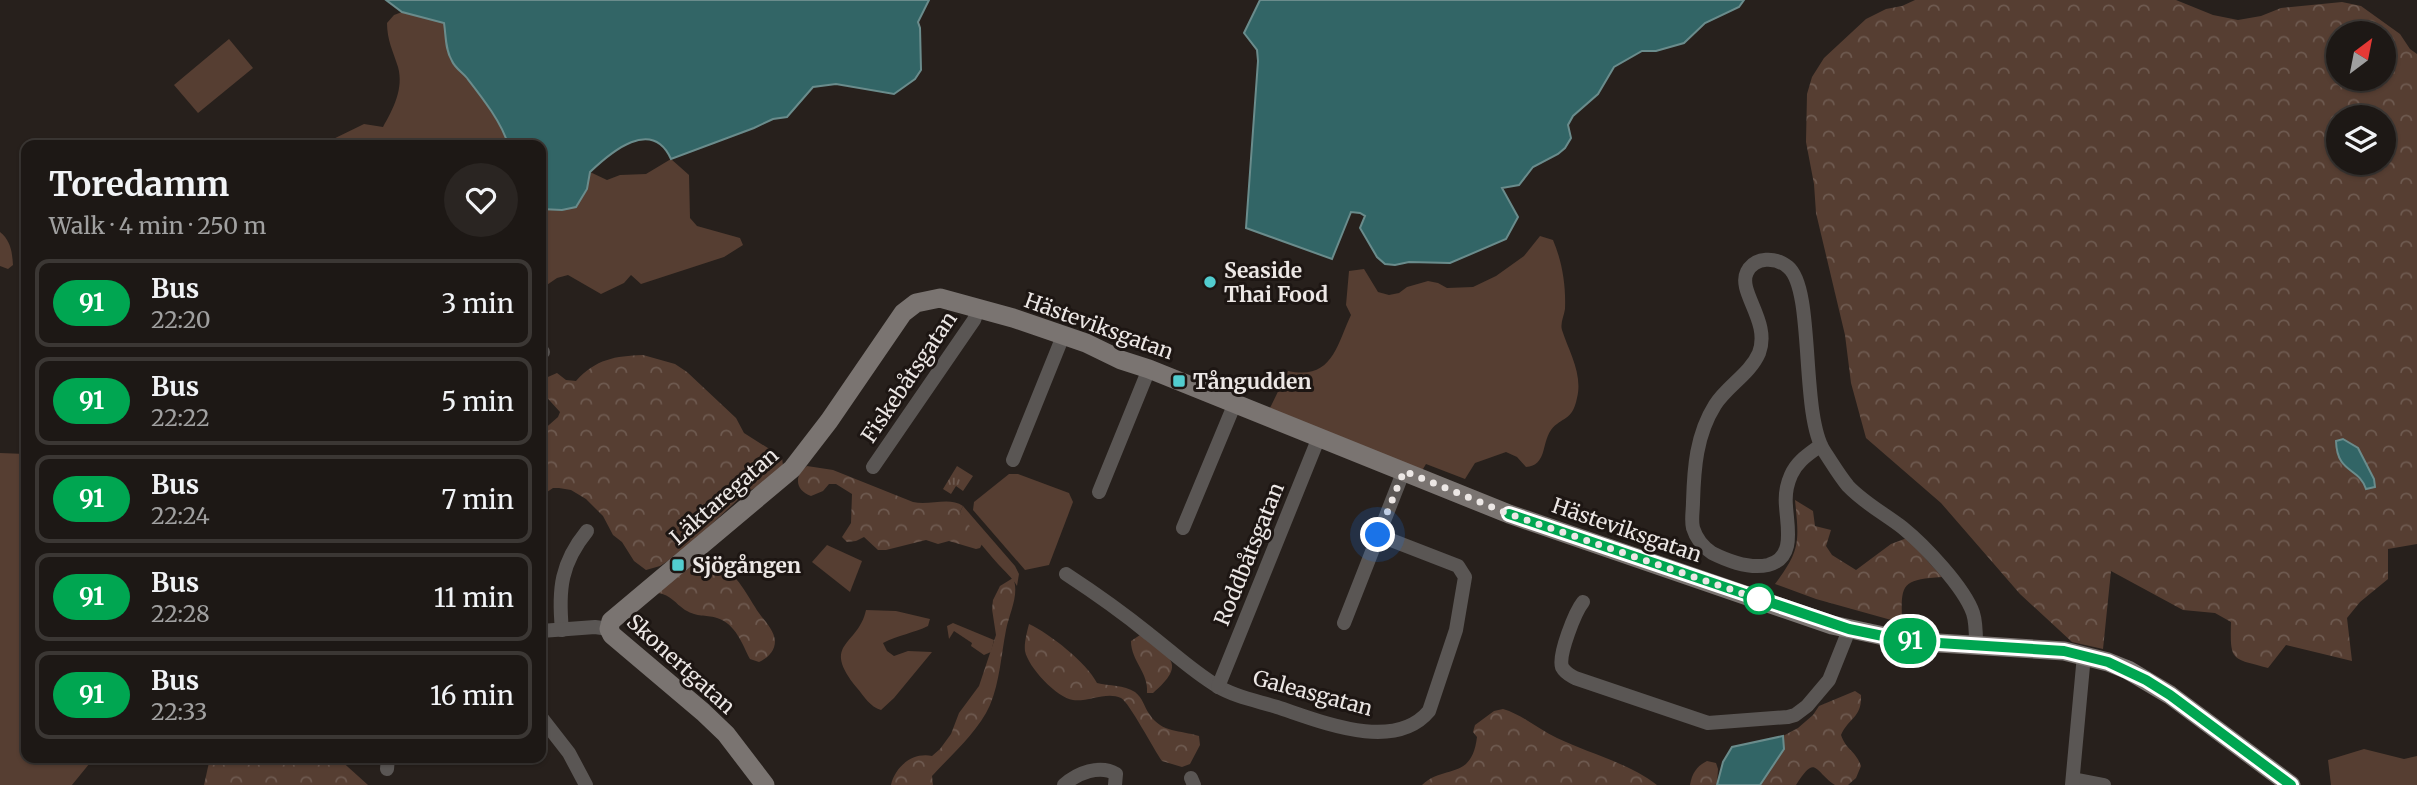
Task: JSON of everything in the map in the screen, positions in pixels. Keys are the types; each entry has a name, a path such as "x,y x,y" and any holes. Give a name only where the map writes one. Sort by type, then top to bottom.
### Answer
{"street":[{"path":"1821,445 1792,472 1786,496 1790,539 1777,560 1769,565 1756,566 1724,559 1707,549 1696,537 1692,525 1693,481 1701,435 1715,404 1758,354 1762,328 1745,281 1749,269 1763,260 1780,262 1797,277 1809,382 1821,445 1848,485 1913,537 1965,596 1973,614 1976,644"},
{"name":"Hästeviksgatan","path":"940,298 1063,335 1509,514 1849,629 1907,641 2064,651 2108,662 2146,680 2201,716 2291,785"},
{"name":"Läktaregatan","path":"609,629 615,616 740,515 792,469 829,421 903,313 916,303 940,298"},
{"name":"Fiskebåtsgatan","path":"873,467 974,320 978,309"},
{"path":"1013,460 1063,335"},
{"path":"1100,492 1149,369"},
{"path":"1183,528 1235,403"},
{"name":"Roddbåtsgatan","path":"1218,687 1319,436"},
{"path":"1344,623 1404,471"},
{"path":"562,630 560,609 564,569 574,547 587,531"},
{"name":"Galeasgatan","path":"1066,574 1125,615 1218,687 1283,709 1366,732 1400,729 1424,716 1435,697 1456,630 1465,577 1458,566 1378,535"},
{"path":"1583,602 1572,622 1562,661 1565,671 1575,678 1708,723 1754,721 1795,715 1807,706 1829,680 1849,629"},
{"name":"Skonertgatan","path":"546,631 609,629 612,635 716,724 765,785"},
{"path":"2084,655 2073,782 2104,785"},
{"path":"546,723 569,753 586,785"},
{"path":"1064,785 1080,774 1109,770 1116,774 1115,785"}],"green space":[{"path":"1915,0 2176,0 2213,15 2238,20 2261,16 2281,8 2342,2 2361,6 2382,21 2326,21 2326,91 2396,91 2396,31 2417,54 2417,544 2388,549 2388,579 2360,602 2347,618 2352,661 2286,645 2268,668 2240,660 2235,656 2231,645 2231,622 2215,613 2183,610 2111,571 2103,649 2072,642 2020,594 1941,503 1866,438 1851,383 1845,335 1816,213 1806,142 1807,94 1812,77 1824,58 1866,19"},
{"path":"402,12 444,23 450,57 491,110 506,140 331,140 364,124 383,127 394,106 400,83 387,23 394,15"},
{"path":"229,39 253,68 198,113 174,85"},
{"path":"671,159 689,175 690,218 697,226 740,238 743,245 724,257 641,284 631,275 624,283 601,294 568,275 546,286 546,209 562,210 587,189 590,172 607,180 620,175 646,174"},
{"path":"0,232 7,239 11,251 13,265 8,269 0,266"},
{"path":"1540,236 1553,240 1561,265 1565,300 1562,327 1577,372 1578,389 1575,406 1569,415 1551,430 1541,458 1533,465 1526,467 1517,457 1506,452 1475,463 1465,479 1426,464 1420,474 1269,410 1288,371 1314,371 1323,366 1336,349 1351,315 1346,305 1349,271 1364,269 1378,292 1389,295 1428,281 1447,288 1473,287 1496,276 1524,256"},
{"path":"643,355 675,364 687,372 736,418 744,433 782,457 783,466 762,485 746,492 682,552 660,566 646,570 634,561 622,542 613,535 603,516 586,499 571,490 559,488 546,493 546,428 560,412 546,397 546,378 557,373 566,380 576,381 599,363 624,356"},
{"path":"0,453 21,454 21,763 90,763 72,785 0,785"},
{"path":"807,466 833,470 913,502 958,503 963,506 960,512 982,544 976,549 949,541 938,544 926,540 878,550 864,537 847,542 842,537 851,523 852,494 836,484 829,484 823,491 811,496 806,494 799,487 798,479"},
{"path":"957,466 973,476 963,491 956,486 951,494 943,489"},
{"path":"1009,474 1018,474 1069,493 1073,502 1049,565 1025,570 973,510 974,502"},
{"path":"1795,500 1813,511 1815,526 1831,530 1826,546 1832,555 1856,570 1891,544 1907,538 1942,577 1918,580 1906,586 1902,599 1902,623 1816,599 1775,584 1790,562 1796,545"},
{"path":"963,506 1015,566 1019,574 1017,586 967,526 960,512"},
{"path":"827,545 862,561 850,592 812,562"},
{"path":"710,560 737,579 772,632 774,648 759,662 750,659 738,635 724,621 685,610 670,597 658,593 689,567"},
{"path":"1013,578 1015,597 996,687 985,715 932,776 933,785 891,785 900,767 918,756 932,756 951,734 959,713 979,686 996,635 993,600 1000,586"},
{"path":"866,610 896,611 930,619 928,626 883,643 887,651 894,656 908,651 932,652 881,710 865,698 846,673 842,662 841,653 862,622"},
{"path":"953,623 994,640 991,652 984,655 954,631 949,639 947,626"},
{"path":"1029,624 1067,649 1085,666 1097,683 1135,692 1160,725 1199,736 1200,745 1190,764 1182,767 1162,761 1121,698 1110,696 1073,700 1052,688 1027,658 1025,645"},
{"path":"1140,635 1160,649 1171,661 1170,674 1153,693 1147,693 1145,679 1132,648 1131,641"},
{"path":"1855,691 1861,695 1861,703 1841,735 1861,766 1856,778 1848,785 1835,785 1812,767 1796,785 1760,785 1784,749 1783,736 1798,728 1819,706"},
{"path":"1503,709 1557,738 1635,771 1657,785 1422,785 1463,766 1474,751 1477,737 1473,732 1475,725 1494,711"},
{"path":"2364,749 2404,759 2417,756 2417,785 2331,785 2328,760"},
{"path":"1707,761 1716,763 1717,785 1690,785 1695,770"},
{"path":"209,763 344,763 368,785 204,785"}],"water":[{"path":"386,0 929,0 918,22 921,70 915,79 894,94 836,84 813,87 787,117 773,119 671,159 663,147 653,140 631,142 590,172 587,189 576,207 562,210 546,209 546,140 506,140 491,110 450,57 444,23 402,12"},
{"path":"1260,0 1744,0 1739,7 1705,23 1684,43 1656,51 1642,51 1614,67 1598,94 1573,116 1568,125 1571,138 1565,148 1533,167 1519,185 1502,188 1518,217 1506,239 1450,263 1409,262 1395,265 1385,264 1377,257 1360,228 1365,216 1360,213 1351,212 1332,259 1246,228 1258,61 1257,50 1244,33"},
{"path":"2343,439 2358,448 2374,479 2375,487 2366,489 2363,482 2340,459 2336,441"},
{"path":"1783,736 1784,749 1760,785 1717,785 1723,762 1732,747"}],"bus line":[{"name":"91","path":"1509,514 1832,625 1875,636 1907,641 2064,651 2108,662 2128,670 2170,695 2291,785"}],"place":[{"name":"Seaside Thai Food","path":"1210,282"},
{"name":"Tångudden","path":"1179,381"},
{"name":"Sjögången","path":"678,565"}],"route":[{"path":"1378,535 1404,471 1509,514 1759,599"}]}
